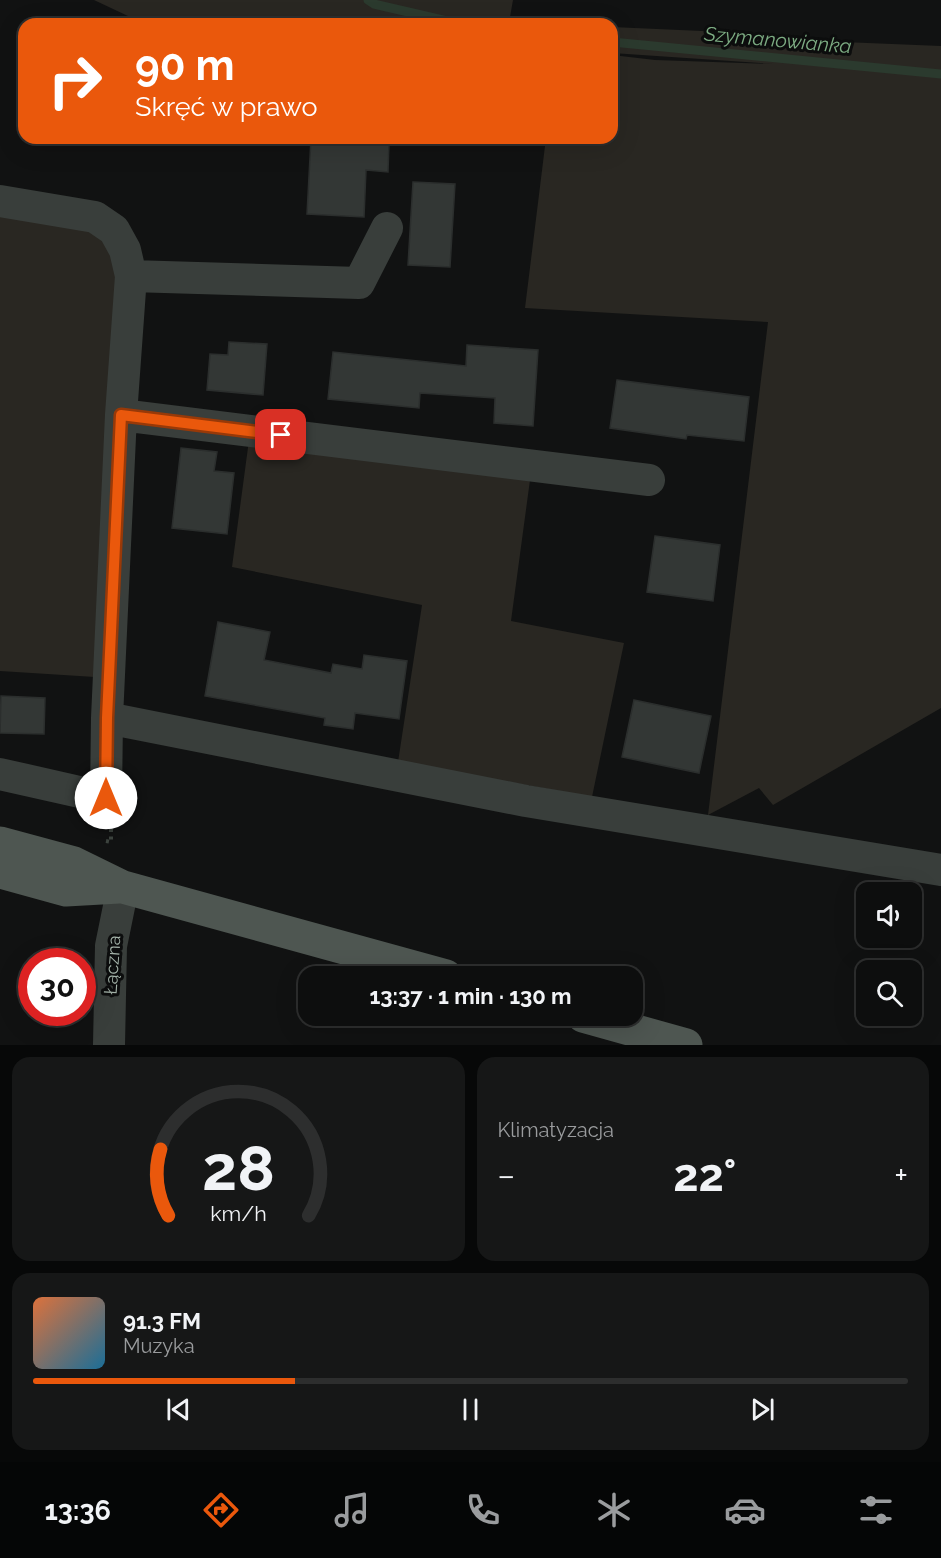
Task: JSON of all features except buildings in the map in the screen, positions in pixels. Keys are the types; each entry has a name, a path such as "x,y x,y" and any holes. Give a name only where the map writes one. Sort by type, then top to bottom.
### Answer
{"main road":[{"path":"0,843 74,863 123,887 410,966"},
{"path":"0,872 66,890 123,887"},
{"path":"619,1026 686,1045"}],"street":[{"path":"0,201 94,217 114,230 125,250 131,276 121,415 107,718 106,798 0,774"},
{"path":"131,276 359,283 387,228"},
{"path":"121,415 649,480"},
{"path":"107,718 526,801 941,870"},
{"name":"Łączna","path":"109,1045 111,946 123,887"}],"shaded area":[{"path":"94,0 513,0 510,17 521,18 132,18"},
{"path":"618,27 769,34 794,40 941,46 941,708 773,805 759,788 708,815 768,322 525,308 545,144 618,144 618,56 655,60 774,64 618,53"},
{"path":"0,214 98,231 123,273 95,677 0,671"},
{"path":"249,440 530,480 511,621 624,643 592,797 398,762 422,605 232,567"}],"waterway":[{"name":"Szymanowianka","path":"368,0 374,4 434,18"},
{"name":"Szymanowianka","path":"618,43 941,74"}],"route":[{"path":"106,798 107,718 121,415 281,435"}]}
